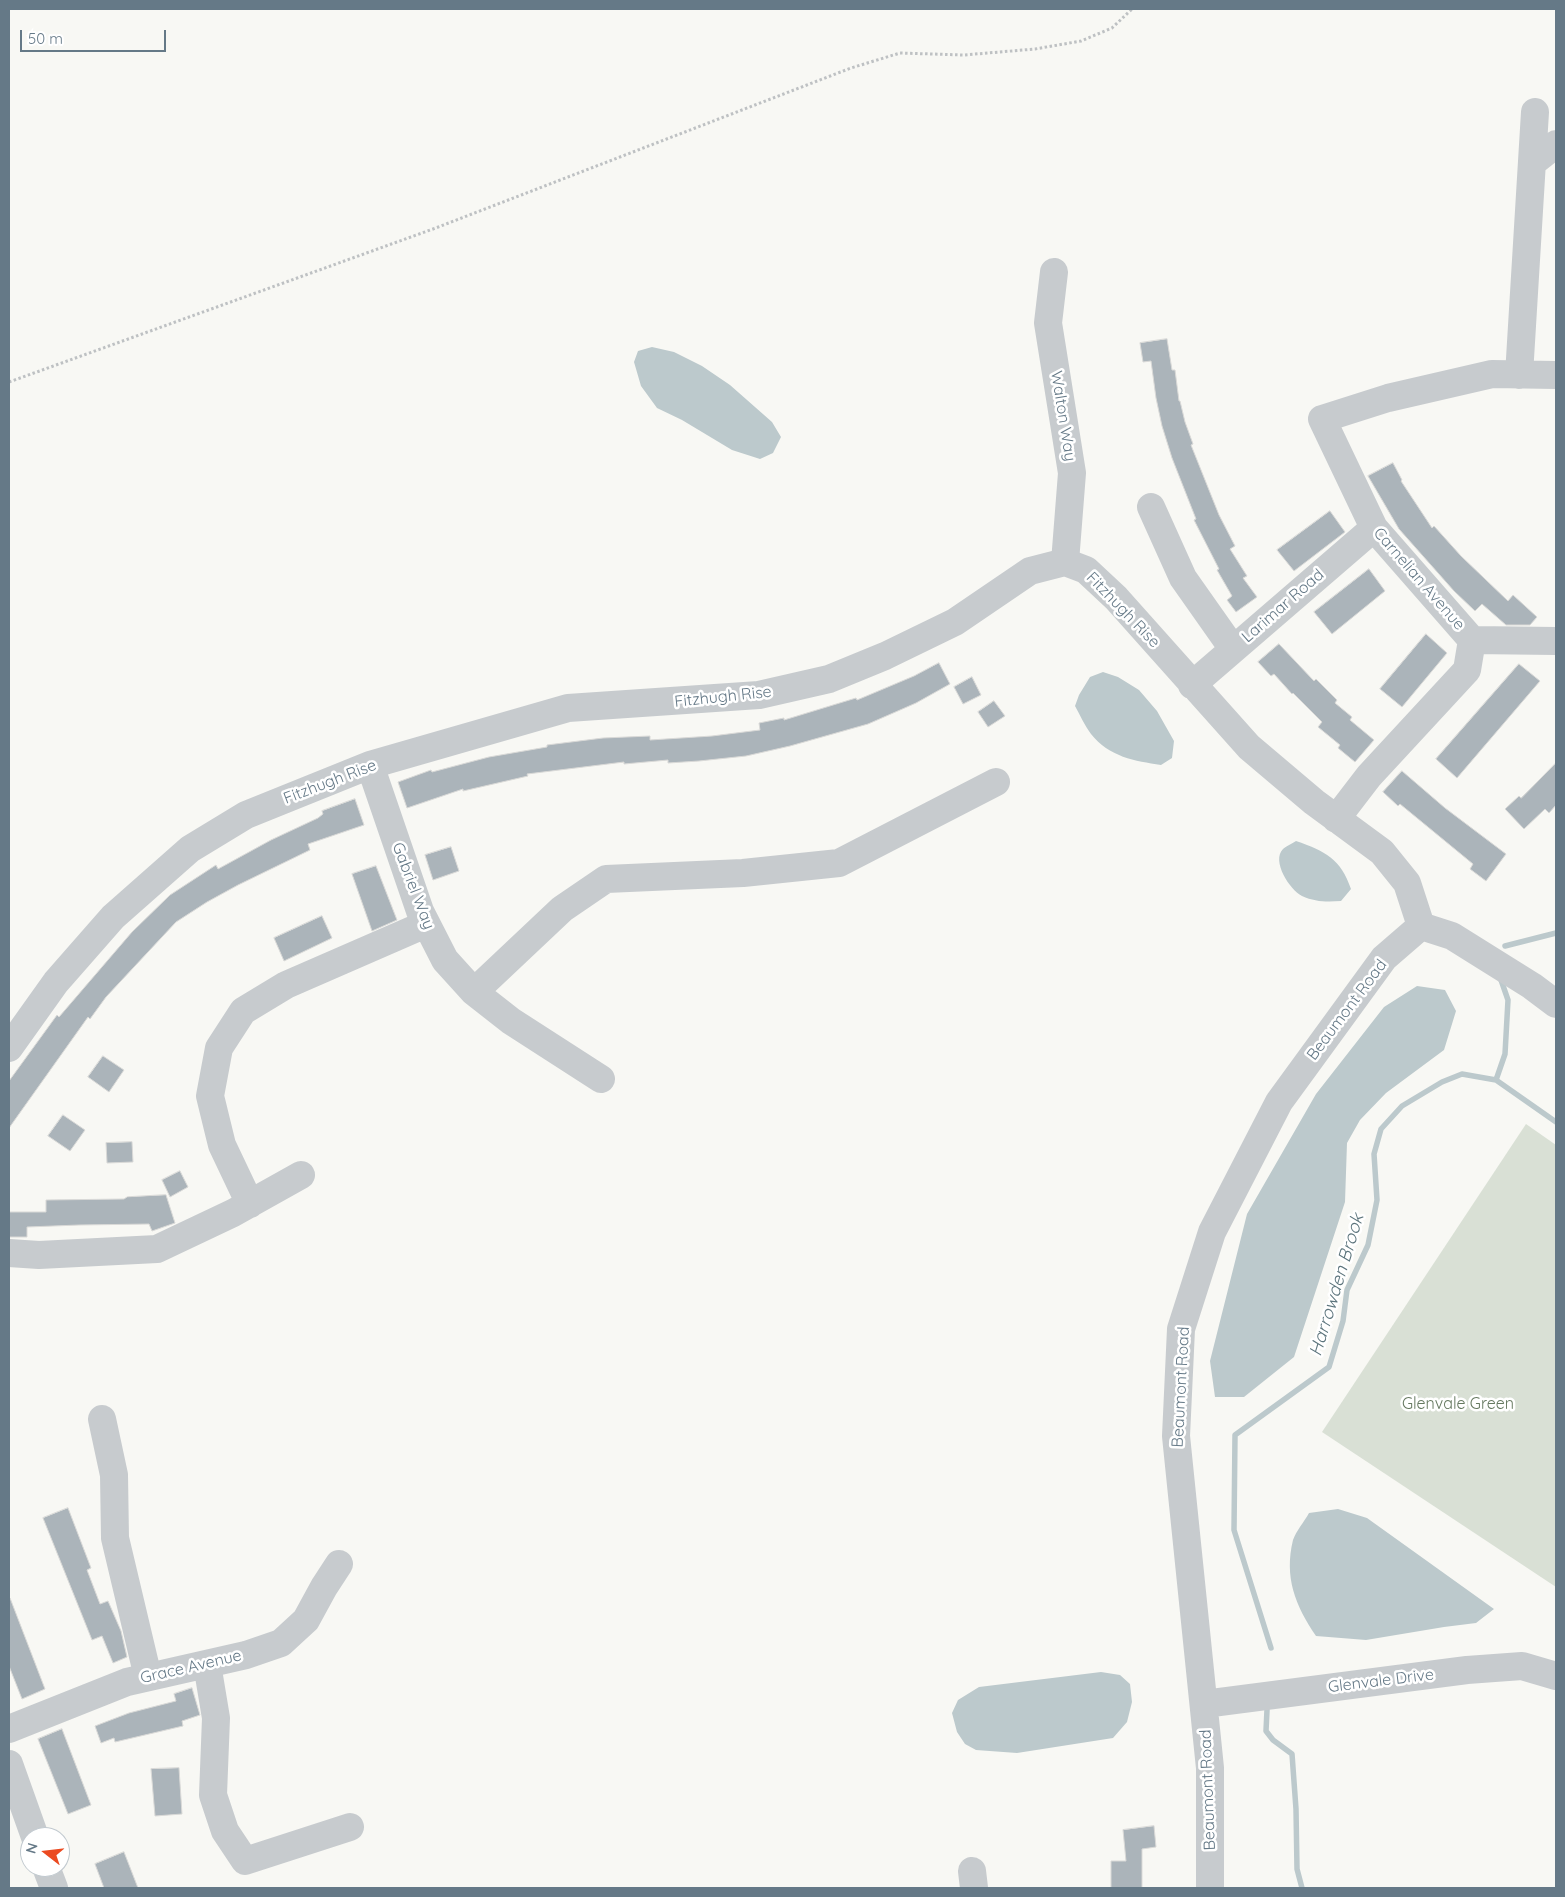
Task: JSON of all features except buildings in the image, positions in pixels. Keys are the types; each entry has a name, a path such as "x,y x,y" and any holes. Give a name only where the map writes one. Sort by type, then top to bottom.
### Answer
{"street":[{"path":"1535,112 1519,375 1556,375"},
{"path":"1532,163 1556,144"},
{"name":"Walton Way","path":"1054,272 1048,323 1072,473 1065,562"},
{"name":"Carnelian Avenue","path":"1336,819 1369,776 1467,670 1472,640 1374,528 1322,419 1388,398 1492,374 1519,375"},
{"path":"1150,507 1183,578 1233,649"},
{"name":"Larimar Road","path":"1192,685 1374,528"},
{"name":"Fitzhugh Rise","path":"9,1048 56,982 113,916 190,849 246,815 370,765 568,708 760,695 829,679 885,656 954,622 1030,571 1065,562 1086,570 1116,598 1249,747 1336,819 1382,852 1407,883 1421,926"},
{"path":"1472,640 1556,641"},
{"name":"Gabriel Way","path":"370,765 420,912 444,960 474,992 512,1021 601,1080"},
{"path":"474,992 562,909 606,879 743,873 838,863 996,782"},
{"path":"250,1204 222,1146 210,1096 219,1048 243,1011 286,985 426,924"},
{"path":"1421,926 1452,936 1524,981 1556,1004"},
{"name":"Beaumont Road","path":"1210,1888 1210,1768 1176,1436 1181,1329 1212,1232 1280,1102 1384,958 1421,926"},
{"path":"9,1253 39,1255 157,1249 250,1204 302,1175"},
{"path":"102,1419 114,1475 115,1538 148,1677"},
{"name":"Grace Avenue","path":"9,1729 127,1682 246,1655 281,1644 306,1620 339,1564"},
{"path":"207,1664 216,1718 213,1795 225,1831 245,1861 350,1827"},
{"name":"Glenvale Drive","path":"1204,1704 1466,1670 1522,1666 1556,1676"},
{"path":"9,1764 31,1827"}],"path":[{"path":"9,382 433,229 851,68 900,54 964,55 1035,49 1081,41 1112,28 1132,9"}],"green space":[{"name":"Glenvale Green","path":"1526,1124 1556,1145 1556,1587 1322,1432"}],"shaded area":[{"path":"652,347 674,352 702,366 730,385 772,422 781,437 773,453 760,459 732,450 682,420 657,408 641,386 634,362 638,351"},
{"path":"1103,672 1118,677 1139,690 1157,711 1174,741 1172,758 1161,765 1123,757 1106,748 1091,734 1075,706 1079,695 1090,677"},
{"path":"1296,841 1315,848 1337,863 1351,889 1341,901 1321,901 1307,898 1292,888 1284,875 1279,861 1283,849"},
{"path":"1417,986 1445,990 1456,1011 1444,1050 1386,1093 1360,1120 1347,1143 1345,1202 1294,1357 1244,1397 1215,1397 1210,1361 1247,1214 1316,1094 1384,1007"},
{"path":"1338,1509 1367,1518 1494,1609 1476,1623 1366,1640 1316,1636 1302,1613 1293,1590 1290,1566 1293,1540 1309,1513"},
{"path":"1101,1672 1120,1675 1130,1684 1132,1702 1127,1722 1113,1738 1017,1753 976,1750 965,1744 957,1732 952,1713 958,1700 979,1687"}],"waterway":[{"name":"Harrowden Brook","path":"1505,946 1556,933"},
{"name":"Harrowden Brook","path":"1496,1080 1505,1054 1508,1000 1500,977"},
{"name":"Harrowden Brook","path":"1271,1648 1234,1530 1235,1435 1329,1367 1343,1321 1347,1290 1368,1245 1377,1200 1374,1154 1381,1129 1402,1106 1442,1082 1462,1074 1496,1080 1556,1122"},
{"name":"Harrowden Brook","path":"1267,1710 1266,1731 1273,1740 1292,1754 1296,1809 1297,1869 1302,1888"}]}
